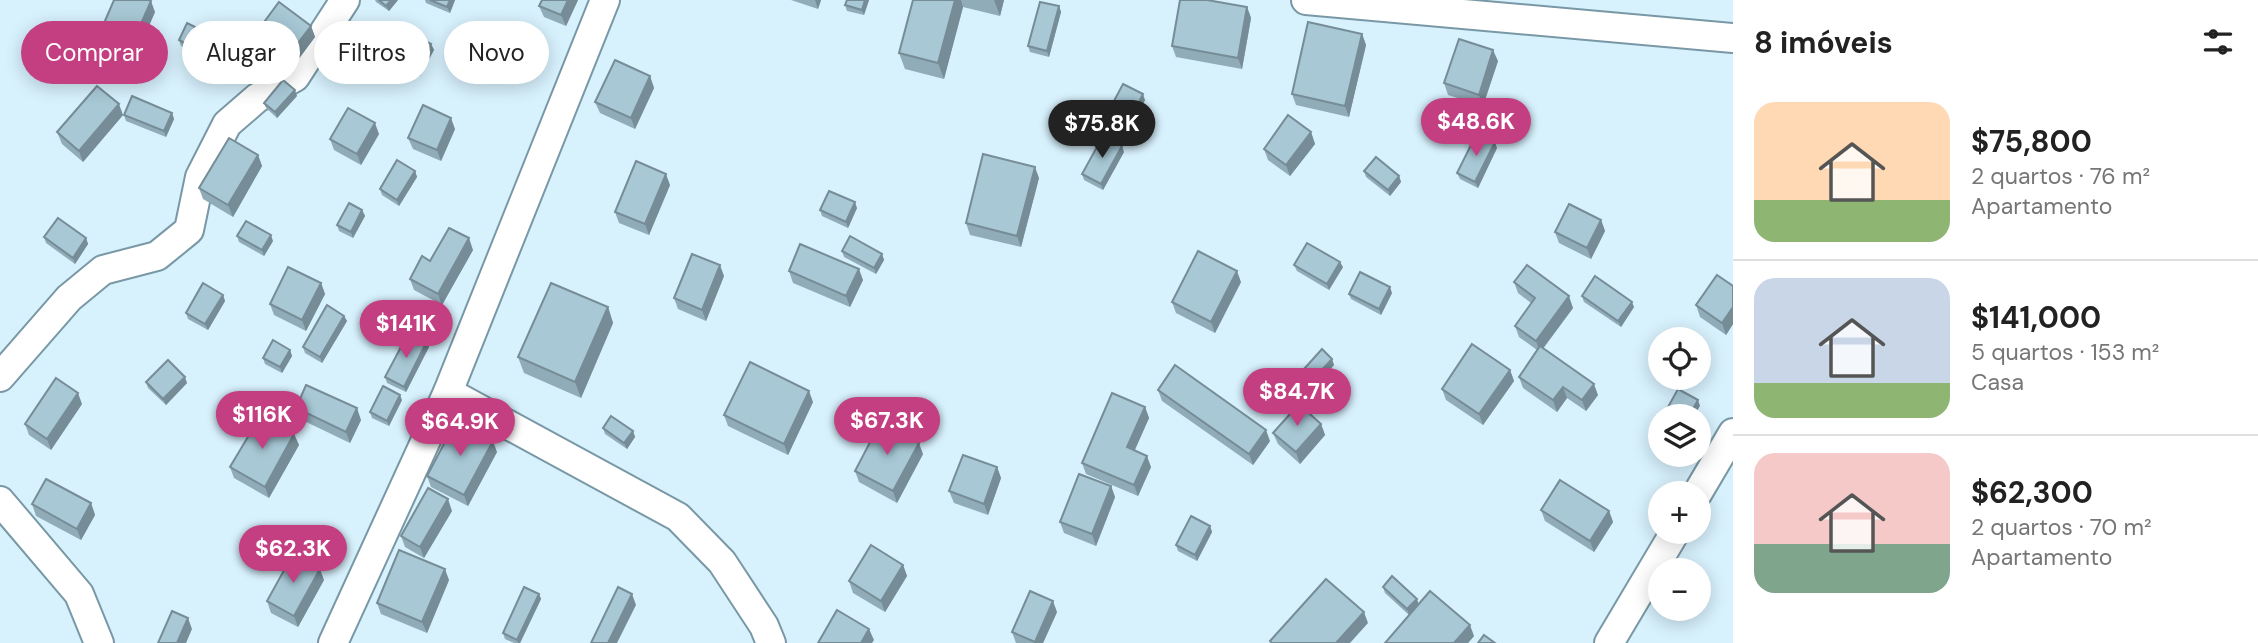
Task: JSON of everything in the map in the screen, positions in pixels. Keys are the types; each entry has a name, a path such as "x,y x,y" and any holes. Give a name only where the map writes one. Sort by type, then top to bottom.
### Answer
{"street":[{"path":"0,377 69,298 103,270 157,256 189,230 200,177 227,124 257,98 295,77 345,0"},
{"path":"334,643 448,391 605,0"},
{"path":"1306,0 1733,38"},
{"path":"448,391 678,517 722,562 764,626 771,643"},
{"path":"1705,481 1733,433"},
{"path":"0,501 79,594 99,643"},
{"path":"1609,643 1668,544"}],"building":[{"path":"114,0 151,1 142,21 105,21"},
{"path":"379,0 391,0 386,6"},
{"path":"430,0 450,0 447,7"},
{"path":"542,0 568,0 561,15 539,6"},
{"path":"847,0 865,0 862,10 845,5"},
{"path":"913,0 955,0 938,63 899,53"},
{"path":"1180,0 1207,0 1247,7 1238,58 1172,46"},
{"path":"279,2 311,26 300,40 300,21 265,21"},
{"path":"1040,2 1059,6 1047,51 1028,46"},
{"path":"1308,22 1362,34 1345,106 1292,94"},
{"path":"1459,39 1493,50 1479,95 1444,83"},
{"path":"615,60 650,76 631,118 595,102"},
{"path":"280,84 288,84 295,90 275,112 264,103"},
{"path":"1123,84 1143,94 1128,124 1107,114"},
{"path":"97,86 119,104 79,151 57,132"},
{"path":"132,96 172,113 164,131 124,115"},
{"path":"423,105 451,118 437,150 408,138"},
{"path":"348,108 375,123 357,154 330,139"},
{"path":"1288,115 1311,132 1286,165 1264,149"},
{"path":"1477,133 1495,142 1475,182 1457,173"},
{"path":"1103,136 1122,146 1101,184 1082,174"},
{"path":"229,138 258,155 228,205 199,188"},
{"path":"983,154 1035,167 1017,236 966,223"},
{"path":"1376,157 1399,176 1388,190 1364,171"},
{"path":"397,160 415,171 397,200 380,189"},
{"path":"636,161 666,174 645,224 615,212"},
{"path":"829,191 855,202 846,222 820,210"},
{"path":"349,203 362,210 351,232 337,225"},
{"path":"1569,204 1601,220 1587,248 1555,232"},
{"path":"58,218 86,238 73,258 44,237"},
{"path":"246,221 271,235 262,250 237,236"},
{"path":"449,228 469,238 438,294 410,279 422,256 430,261"},
{"path":"850,236 882,254 874,268 842,251"},
{"path":"1307,243 1340,262 1327,284 1294,265"},
{"path":"800,244 859,269 846,296 789,271"},
{"path":"1198,251 1237,271 1211,322 1172,302"},
{"path":"692,254 720,265 702,310 674,298"},
{"path":"1527,265 1569,296 1536,341 1515,326 1535,298 1514,282"},
{"path":"288,267 321,283 302,320 270,304"},
{"path":"1360,272 1390,287 1379,309 1349,294"},
{"path":"1717,275 1733,286 1733,307 1722,323 1696,305"},
{"path":"1595,276 1632,302 1618,321 1582,296"},
{"path":"203,283 223,295 205,324 186,313"},
{"path":"551,283 608,307 575,382 518,357"},
{"path":"327,305 344,316 320,357 303,347"},
{"path":"409,332 427,341 404,387 385,377"},
{"path":"273,340 290,350 280,367 263,358"},
{"path":"1472,344 1510,370 1479,414 1442,389"},
{"path":"1540,346 1594,384 1582,400 1563,387 1553,400 1519,377"},
{"path":"1322,349 1332,359 1296,398 1286,389"},
{"path":"168,360 185,377 163,399 146,382"},
{"path":"750,362 809,391 784,444 724,415"},
{"path":"1175,365 1266,430 1249,454 1158,390"},
{"path":"56,378 78,393 47,439 25,424"},
{"path":"306,385 357,408 346,432 296,408"},
{"path":"383,386 400,395 387,421 370,412"},
{"path":"1677,390 1698,400 1696,404 1670,404"},
{"path":"1112,393 1145,407 1127,447 1147,456 1134,485 1082,463"},
{"path":"1299,404 1321,424 1296,452 1273,433"},
{"path":"261,415 294,434 265,487 230,467"},
{"path":"611,416 633,431 624,443 603,428"},
{"path":"456,421 493,441 464,495 427,476"},
{"path":"880,423 919,443 893,491 855,471"},
{"path":"963,455 997,467 984,504 949,491"},
{"path":"1079,474 1111,486 1092,534 1060,522"},
{"path":"46,479 91,503 77,529 32,504"},
{"path":"1560,480 1609,511 1590,541 1541,510"},
{"path":"428,488 448,499 420,547 401,536"},
{"path":"1191,516 1210,526 1195,555 1176,545"},
{"path":"871,545 903,565 881,601 849,581"},
{"path":"399,550 445,569 422,622 377,603"},
{"path":"293,554 320,569 294,616 267,601"},
{"path":"1392,576 1417,599 1407,609 1383,587"},
{"path":"1326,579 1364,612 1336,643 1272,643 1270,641"},
{"path":"524,587 539,594 517,640 503,633"},
{"path":"618,587 632,594 608,643 591,643"},
{"path":"1030,591 1053,601 1035,642 1012,632"},
{"path":"1430,591 1470,625 1454,643 1385,643"},
{"path":"837,610 869,629 861,643 818,643"},
{"path":"172,611 188,618 177,643 158,643"},
{"path":"1484,635 1495,643 1478,643"}]}
